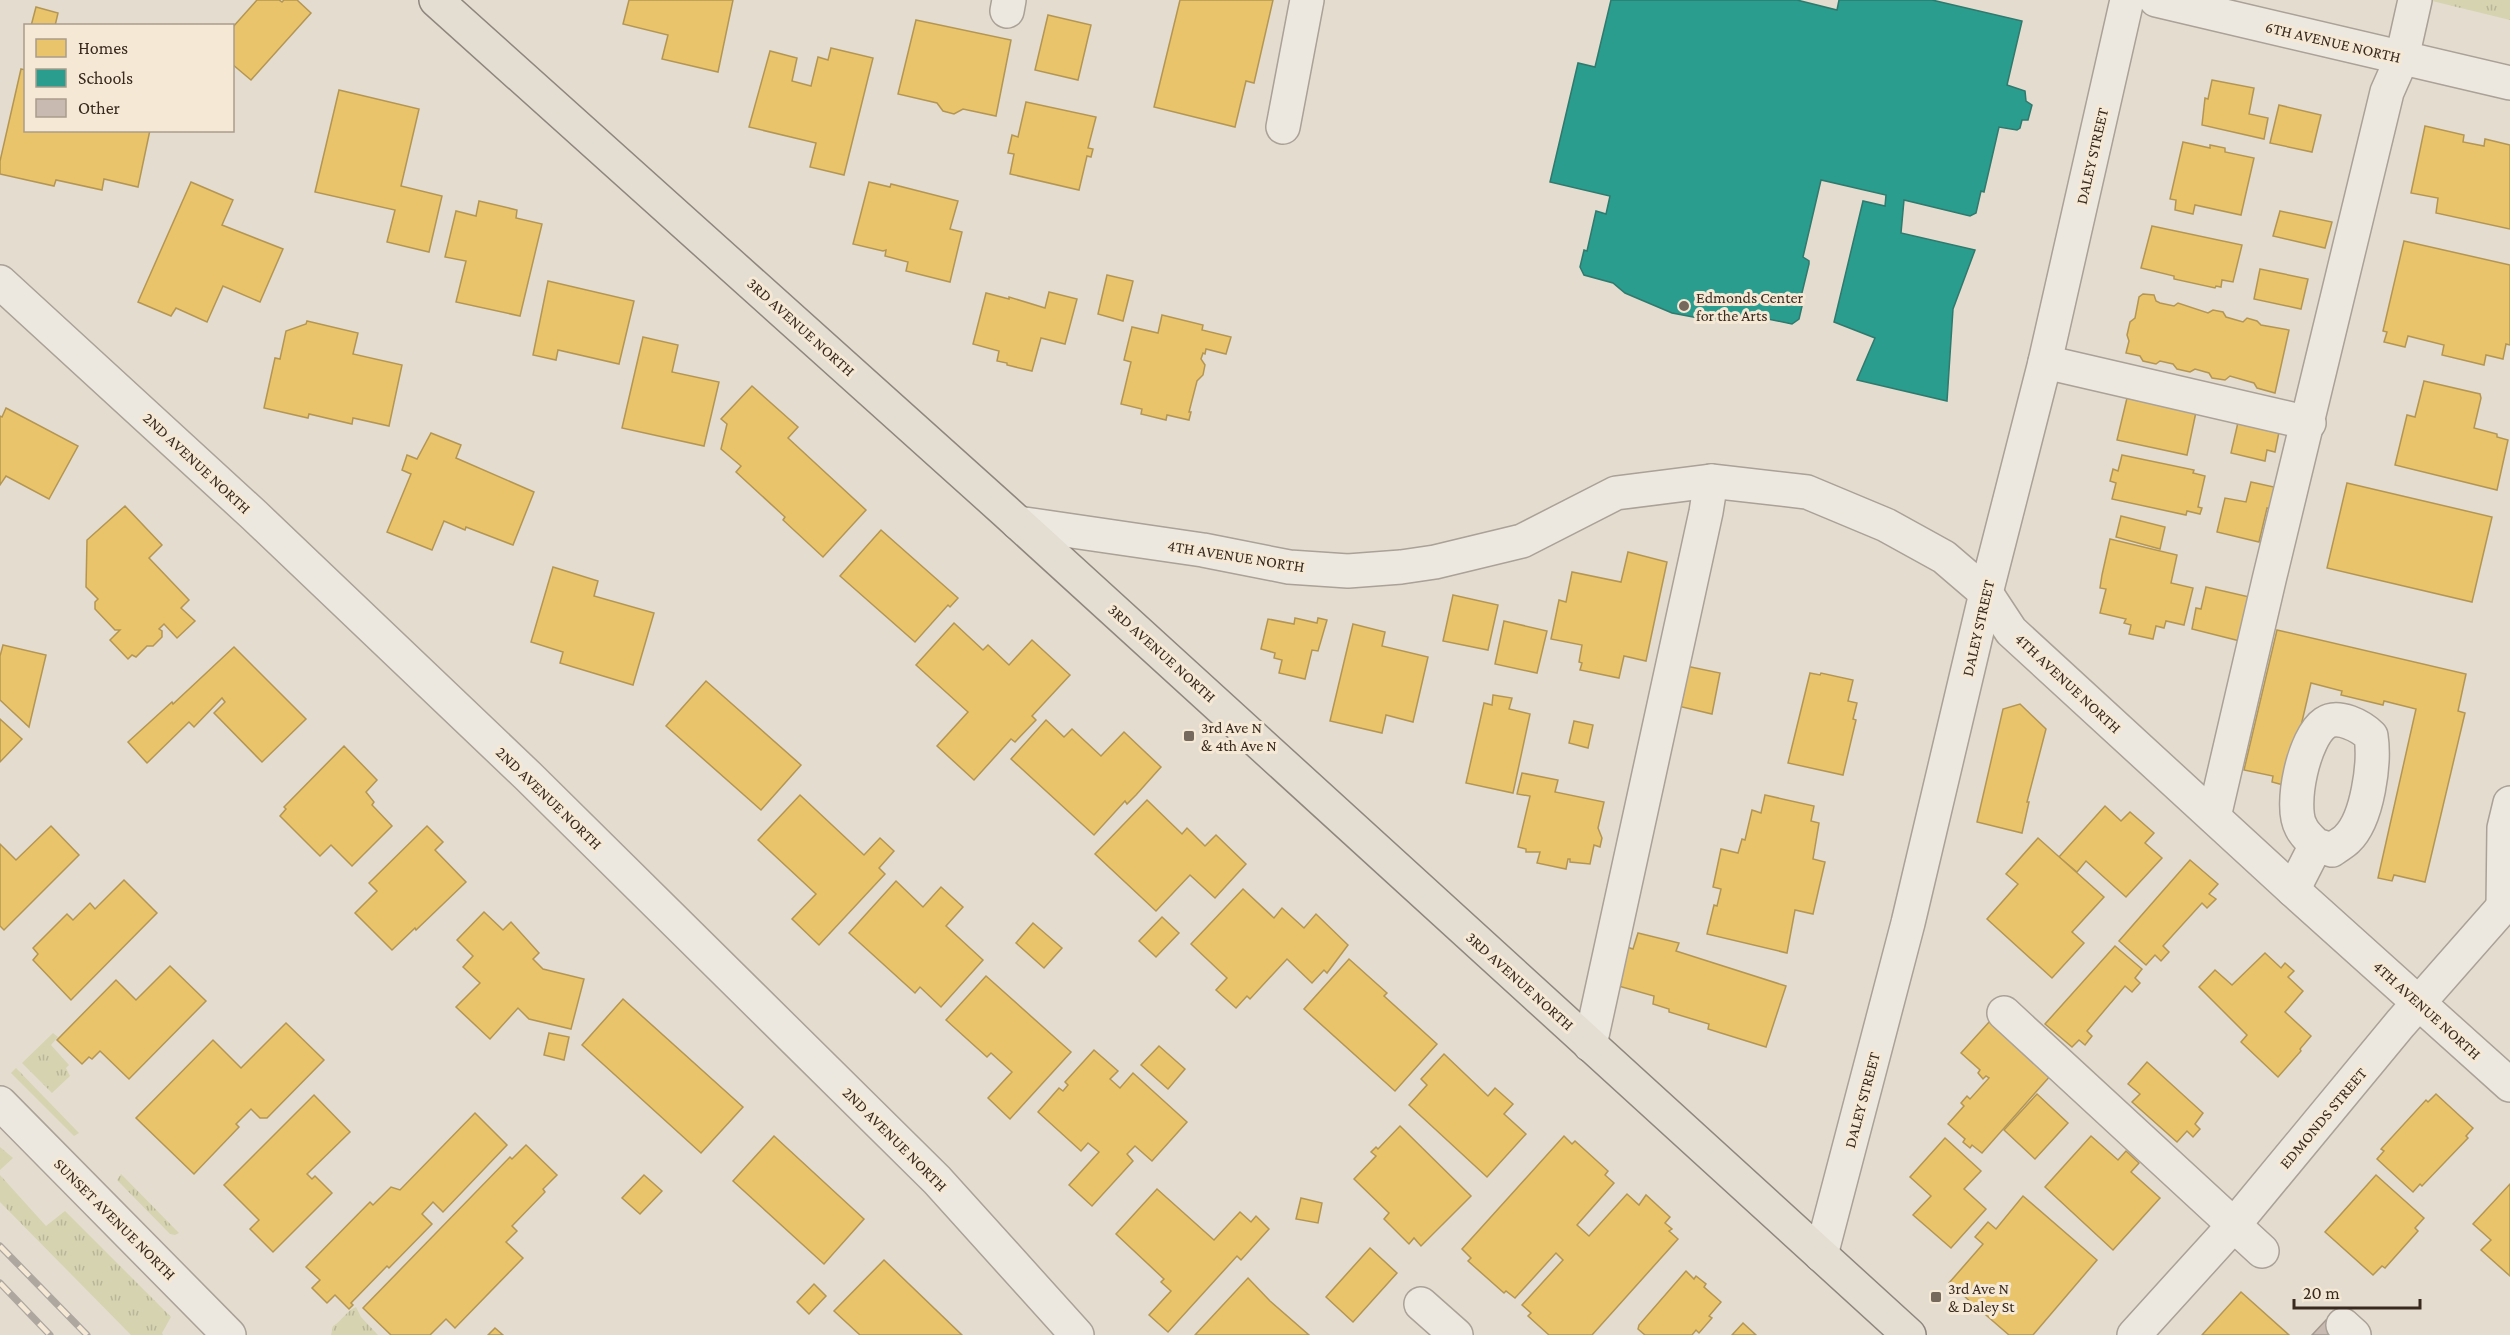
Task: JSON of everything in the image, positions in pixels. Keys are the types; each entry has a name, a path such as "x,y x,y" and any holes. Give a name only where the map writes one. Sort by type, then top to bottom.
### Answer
{"main road":[{"name":"3RD AVENUE NORTH","path":"436,0 1018,523 1910,1335"}],"street":[{"path":"1283,127 1307,0"},
{"name":"DALEY STREET","path":"1821,1254 1908,923 1986,593 2045,362 2127,0"},
{"name":"6TH AVENUE NORTH","path":"2156,0 2510,83"},
{"path":"2214,817 2387,92 2402,58 2415,0"},
{"name":"2ND AVENUE NORTH","path":"0,282 254,515 528,776 937,1180 1077,1335"},
{"path":"2045,362 2309,423"},
{"name":"4TH AVENUE NORTH","path":"1018,523 1203,550 1289,567 1348,572 1435,562 1522,541 1616,493 1711,481 1807,492 1886,525 1944,557 1986,593 2011,631 2510,1085"},
{"path":"1590,1045 1711,481"},
{"path":"2506,903 2504,828 2510,803"},
{"path":"2293,890 2316,845"},
{"name":"EDMONDS STREET","path":"2134,1335 2233,1226 2506,903"},
{"path":"2004,1013 2262,1251"},
{"name":"SUNSET AVENUE NORTH","path":"0,1103 229,1335"},
{"path":"1421,1304 1456,1335"}],"green space":[{"path":"2510,0 2510,20 2432,1"},
{"path":"53,1033 58,1037 51,1045 69,1065 66,1068 70,1076 52,1093 22,1063"},
{"path":"16,1068 79,1133 74,1136 11,1073"},
{"path":"0,1147 13,1158 0,1170"},
{"path":"121,1174 179,1233 170,1234 117,1180"},
{"path":"0,1175 46,1226 65,1211 171,1317 163,1335 131,1335 0,1202"},
{"path":"356,1307 361,1317 378,1335 331,1335 333,1326"}],"building: Homes":[{"path":"257,0 282,2 297,0 311,13 251,80 234,66 234,26"},
{"path":"629,0 733,0 718,72 662,59 668,35 623,24"},
{"path":"1180,0 1273,0 1254,83 1246,81 1235,127 1154,107"},
{"path":"36,7 58,13 55,24 32,24"},
{"path":"1048,15 1091,25 1078,80 1035,70"},
{"path":"916,20 1011,40 996,116 963,109 954,114 943,111 937,103 898,94"},
{"path":"831,48 873,58 844,175 810,167 816,143 749,127 770,51 797,58 792,81 811,86 818,57 828,60"},
{"path":"21,69 24,70 24,132 150,132 138,187 104,179 102,190 56,180 54,186 0,174 0,161"},
{"path":"2212,80 2254,88 2249,114 2268,118 2264,139 2202,125 2205,98 2208,99"},
{"path":"339,90 419,109 401,186 442,196 429,252 387,242 395,210 315,192"},
{"path":"1026,102 1096,117 1088,148 1093,149 1091,157 1087,156 1079,190 1010,174 1014,154 1008,153 1012,135 1018,137"},
{"path":"2279,105 2321,115 2312,152 2270,143"},
{"path":"2425,126 2464,135 2463,142 2484,146 2485,139 2510,145 2510,229 2436,213 2438,198 2411,193"},
{"path":"2183,142 2210,148 2210,145 2225,148 2225,152 2254,158 2241,215 2195,205 2193,214 2175,210 2176,200 2170,199"},
{"path":"191,182 233,200 222,225 283,249 260,302 223,286 207,322 176,308 171,316 138,302"},
{"path":"869,182 890,187 891,184 958,201 950,229 962,232 950,282 906,271 908,262 885,256 886,250 853,244"},
{"path":"479,201 517,210 516,218 542,224 520,316 456,302 466,261 445,257 456,211 476,216"},
{"path":"2280,211 2332,222 2325,248 2273,236"},
{"path":"2152,226 2242,245 2233,282 2222,280 2221,287 2216,286 2215,288 2174,279 2174,276 2141,268"},
{"path":"2404,241 2510,265 2510,345 2506,344 2503,359 2486,355 2484,365 2442,355 2444,345 2408,336 2405,347 2384,342 2387,332 2383,331"},
{"path":"2260,269 2308,279 2301,309 2254,299"},
{"path":"1107,275 1133,281 1123,321 1098,314"},
{"path":"548,281 634,301 619,364 558,350 556,360 533,355"},
{"path":"1049,292 1077,299 1065,344 1041,338 1032,371 997,361 999,351 973,344 986,293 1045,308"},
{"path":"2143,294 2154,295 2156,301 2160,303 2174,306 2178,303 2208,313 2213,310 2223,312 2226,317 2243,322 2247,318 2261,325 2289,330 2275,393 2257,388 2254,383 2230,376 2225,380 2212,378 2209,373 2195,369 2190,372 2177,369 2173,364 2160,361 2156,364 2143,361 2140,356 2126,353 2130,322 2135,318 2139,297"},
{"path":"1162,315 1203,325 1202,330 1231,337 1226,354 1206,349 1205,354 1203,353 1201,359 1205,365 1203,375 1197,381 1189,420 1167,415 1166,420 1141,414 1142,409 1121,404 1131,362 1124,360 1132,327 1158,333"},
{"path":"307,321 358,333 353,354 402,365 389,426 353,418 352,424 309,414 308,418 264,408 275,358 280,359 286,331 306,324"},
{"path":"643,337 678,345 672,372 719,382 704,446 622,428"},
{"path":"2424,381 2480,394 2474,428 2497,434 2497,437 2508,440 2497,490 2395,465 2407,415 2415,417"},
{"path":"752,386 798,427 788,438 866,510 823,557 783,520 785,517 736,472 741,466 721,449 727,424 721,419"},
{"path":"2127,398 2196,412 2187,455 2117,440"},
{"path":"6,408 78,446 49,499 6,476 0,485 0,416 2,417"},
{"path":"2239,418 2280,427 2275,452 2267,450 2265,461 2231,453"},
{"path":"431,433 461,445 456,458 534,492 513,545 444,521 432,550 387,532 411,474 402,470 407,455 417,459"},
{"path":"2122,455 2194,470 2193,473 2205,476 2198,507 2202,508 2200,514 2187,511 2186,515 2112,499 2116,483 2110,481 2113,469 2118,471"},
{"path":"2251,482 2283,489 2278,511 2267,508 2259,542 2217,532 2225,498 2246,502"},
{"path":"2347,483 2492,517 2472,602 2327,568"},
{"path":"125,506 162,545 149,558 189,600 181,608 195,621 177,638 164,624 159,629 162,631 162,637 153,646 147,646 136,657 132,655 128,659 110,640 120,630 115,630 95,609 95,602 98,599 86,587 87,540"},
{"path":"2121,516 2165,527 2160,549 2116,537"},
{"path":"881,530 958,598 950,607 948,605 915,642 840,576"},
{"path":"2110,539 2177,555 2171,583 2193,588 2184,625 2166,621 2164,628 2156,626 2153,639 2129,634 2131,625 2124,623 2126,619 2100,613 2106,589 2100,588"},
{"path":"1628,552 1667,562 1646,661 1624,656 1619,678 1580,670 1582,645 1551,639 1559,600 1566,602 1572,572 1621,582"},
{"path":"553,567 598,581 594,596 654,613 633,685 560,663 563,652 531,642"},
{"path":"2206,587 2258,599 2248,643 2192,629 2196,608 2201,609"},
{"path":"1453,595 1498,605 1488,650 1443,641"},
{"path":"1295,618 1317,623 1318,618 1327,620 1318,651 1312,650 1305,679 1279,673 1282,660 1274,658 1275,653 1261,649 1268,619 1294,624"},
{"path":"1504,621 1547,631 1537,673 1495,664"},
{"path":"954,623 983,650 988,645 1009,665 1032,640 1070,675 1032,716 1036,720 1015,742 1011,739 974,780 937,746 968,712 916,665"},
{"path":"1353,624 1385,632 1382,646 1428,657 1413,722 1386,715 1382,733 1330,721"},
{"path":"2277,630 2466,674 2458,711 2465,713 2425,882 2394,875 2392,881 2378,878 2416,709 2384,701 2383,705 2341,695 2342,691 2311,683 2287,786 2272,782 2273,776 2244,770"},
{"path":"3,645 46,655 29,727 0,700 0,656"},
{"path":"234,647 306,719 262,762 214,713 225,702 222,698 194,727 189,722 147,763 128,742"},
{"path":"1686,666 1720,673 1712,714 1678,706"},
{"path":"1810,673 1853,680 1848,701 1857,703 1853,719 1856,720 1843,775 1788,763"},
{"path":"706,681 801,765 761,810 666,726"},
{"path":"1493,695 1512,698 1509,709 1530,714 1513,793 1466,783 1484,703 1492,705"},
{"path":"2020,704 2046,729 2027,802 2029,802 2022,833 1977,822 2003,709"},
{"path":"0,719 22,739 0,762"},
{"path":"1046,720 1064,737 1072,729 1101,756 1124,732 1161,767 1136,795 1127,804 1125,801 1094,835 1011,759"},
{"path":"1574,721 1593,725 1588,748 1569,743"},
{"path":"344,746 377,780 366,792 374,802 372,805 392,826 352,866 331,845 320,856 280,816 286,809 284,807"},
{"path":"1522,773 1558,780 1555,792 1604,802 1598,828 1602,838 1600,847 1594,845 1590,864 1570,862 1568,859 1566,869 1537,863 1540,852 1526,852 1526,849 1518,847 1530,796 1517,794"},
{"path":"800,795 864,855 880,838 894,851 879,868 885,874 819,945 792,919 816,894 758,840"},
{"path":"1765,795 1814,806 1811,821 1819,823 1813,859 1825,862 1813,914 1795,910 1787,953 1707,934 1714,905 1717,906 1721,889 1713,887 1721,849 1738,853 1742,839 1745,840 1752,810 1761,813"},
{"path":"1147,800 1182,834 1187,828 1205,846 1216,835 1246,864 1215,898 1190,875 1156,911 1095,854"},
{"path":"2105,806 2121,821 2130,812 2154,833 2145,843 2162,858 2126,897 2086,861 2077,872 2059,857"},
{"path":"51,826 79,855 4,930 0,926 0,844 16,860"},
{"path":"427,826 443,842 435,850 466,882 392,950 355,913 377,891 369,883"},
{"path":"2038,838 2104,897 2072,932 2084,943 2052,978 1987,919 2018,884 2006,874"},
{"path":"2190,860 2218,884 2209,894 2216,899 2207,908 2202,903 2163,946 2169,952 2161,961 2155,955 2146,965 2119,941"},
{"path":"124,880 157,913 71,1000 33,960 38,954 33,948 67,914 73,920 90,903 95,909"},
{"path":"896,881 923,907 941,887 963,907 946,926 983,960 941,1007 920,987 915,993 849,933"},
{"path":"1243,889 1274,918 1282,908 1304,928 1316,914 1348,945 1327,973 1324,970 1312,983 1287,959 1250,999 1247,996 1236,1008 1216,990 1227,978 1191,944"},
{"path":"484,912 503,930 511,922 539,953 533,959 543,969 584,979 571,1029 529,1019 518,1008 490,1039 456,1007 480,983 463,967 473,956 457,940"},
{"path":"1162,917 1179,933 1156,957 1139,941"},
{"path":"1033,923 1062,948 1044,968 1016,943"},
{"path":"1638,933 1679,943 1676,951 1786,986 1766,1047 1708,1029 1709,1024 1669,1012 1669,1009 1653,1004 1654,996 1615,985 1627,947 1633,949"},
{"path":"2115,946 2142,969 2135,978 2140,983 2132,992 2125,986 2087,1031 2092,1036 2085,1045 2079,1040 2072,1047 2045,1024"},
{"path":"2265,953 2281,968 2285,963 2294,971 2288,977 2303,991 2285,1012 2311,1036 2278,1077 2241,1042 2247,1035 2199,987 2215,970 2232,985"},
{"path":"1349,959 1387,993 1384,996 1437,1044 1395,1091 1304,1009"},
{"path":"170,966 206,1001 129,1079 100,1051 92,1059 89,1057 82,1064 57,1040 116,980 136,1000"},
{"path":"986,976 1071,1052 1010,1119 988,1098 1012,1072 991,1053 987,1057 946,1020"},
{"path":"623,999 743,1107 701,1153 582,1045"},
{"path":"1990,1021 2051,1075 1982,1153 1972,1145 1970,1148 1963,1142 1965,1139 1948,1124 1964,1106 1961,1103 1967,1096 1970,1099 1989,1078 1986,1076 1983,1079 1978,1073 1980,1070 1961,1053"},
{"path":"286,1023 324,1060 267,1118 260,1118 251,1109 236,1124 239,1127 194,1174 136,1118 213,1040 241,1068"},
{"path":"549,1033 569,1037 564,1060 544,1055"},
{"path":"1159,1046 1185,1069 1168,1089 1141,1065"},
{"path":"1094,1050 1118,1071 1110,1079 1120,1088 1133,1073 1187,1122 1152,1161 1135,1146 1127,1154 1133,1161 1092,1206 1069,1185 1099,1152 1088,1143 1081,1151 1038,1112 1059,1088 1063,1091 1068,1085 1065,1082"},
{"path":"1444,1054 1488,1096 1495,1088 1513,1104 1504,1114 1526,1134 1487,1177 1409,1105 1427,1085 1421,1079"},
{"path":"2147,1062 2203,1113 2195,1124 2200,1129 2193,1137 2187,1131 2177,1142 2132,1102 2140,1094 2128,1084"},
{"path":"2037,1094 2068,1123 2035,1159 2004,1130"},
{"path":"2436,1094 2473,1128 2466,1136 2468,1138 2422,1186 2420,1184 2413,1192 2377,1159 2384,1151 2381,1149 2426,1100 2428,1102"},
{"path":"314,1095 350,1132 307,1174 312,1179 315,1176 332,1193 273,1252 250,1229 259,1220 224,1185"},
{"path":"475,1113 507,1145 443,1212 433,1202 422,1214 432,1224 389,1268 387,1266 351,1303 353,1305 349,1309 335,1295 327,1303 312,1288 320,1280 306,1267 370,1202 373,1205 391,1187 400,1190"},
{"path":"1400,1126 1471,1196 1421,1246 1414,1238 1409,1244 1384,1219 1389,1213 1354,1179 1376,1156 1371,1152 1376,1147 1378,1149"},
{"path":"774,1136 864,1219 824,1264 733,1181"},
{"path":"1564,1136 1572,1144 1575,1141 1608,1171 1605,1175 1614,1183 1577,1225 1589,1236 1627,1194 1639,1205 1646,1195 1670,1217 1665,1223 1672,1229 1669,1231 1678,1239 1592,1335 1549,1335 1528,1316 1531,1313 1522,1305 1563,1260 1556,1253 1515,1298 1506,1291 1504,1293 1468,1261 1471,1258 1462,1249"},
{"path":"2091,1136 2118,1160 2126,1151 2139,1163 2131,1172 2160,1198 2113,1250 2045,1187"},
{"path":"1945,1138 1981,1171 1964,1189 1986,1209 1951,1248 1913,1215 1931,1196 1910,1177"},
{"path":"526,1145 557,1175 543,1189 545,1192 512,1226 517,1231 506,1242 523,1258 455,1328 446,1319 430,1335 391,1335 363,1308 510,1157 512,1159"},
{"path":"644,1175 662,1191 640,1214 622,1198"},
{"path":"2376,1175 2424,1218 2415,1228 2418,1231 2385,1268 2382,1266 2373,1275 2325,1232"},
{"path":"2510,1184 2510,1276 2481,1250 2491,1240 2473,1224"},
{"path":"1157,1189 1214,1240 1240,1212 1251,1222 1256,1216 1269,1229 1241,1260 1237,1256 1168,1332 1149,1315 1171,1291 1161,1282 1164,1279 1116,1234"},
{"path":"2023,1196 2097,1260 2033,1335 2009,1335 1949,1283 1983,1244 1975,1237 1988,1222 1996,1229"},
{"path":"1301,1198 1322,1203 1318,1223 1296,1219"},
{"path":"1370,1248 1397,1273 1353,1322 1326,1297"},
{"path":"884,1260 962,1335 860,1335 834,1311"},
{"path":"1686,1271 1694,1279 1696,1276 1706,1284 1704,1287 1721,1302 1709,1316 1712,1318 1699,1333 1696,1330 1692,1335 1645,1335 1638,1329 1639,1325"},
{"path":"1248,1278 1270,1301 1309,1335 1195,1335"},
{"path":"814,1284 826,1296 809,1314 797,1302"},
{"path":"2241,1292 2289,1335 2202,1335"},
{"path":"1743,1323 1756,1335 1732,1335"},
{"path":"495,1328 503,1335 488,1335"}],"building: Schools":[{"path":"1611,0 1797,0 1837,10 1839,0 1932,0 2022,21 2007,85 2025,91 2026,101 2032,105 2028,120 2022,120 2017,130 1999,127 1984,192 1981,191 1976,213 1970,216 1904,200 1901,233 1975,250 1953,309 1947,401 1857,380 1875,338 1834,322 1863,201 1885,206 1886,195 1821,180 1803,257 1809,261 1809,264 1800,301 1803,302 1799,319 1792,324 1763,318 1709,320 1672,313 1625,293 1613,283 1584,275 1580,267 1584,250 1587,251 1596,211 1606,214 1610,196 1550,182 1578,63 1595,67"}],"building: Other":[{"path":"2326,1320 2342,1335 2312,1335"}],"railway":[{"path":"0,1246 87,1335"},
{"path":"0,1283 50,1335"}],"place":[{"name":"Edmonds Center for the Arts","path":"1684,306"},
{"name":"3rd Ave N & 4th Ave N","path":"1189,736"},
{"name":"3rd Ave N & Daley St","path":"1936,1297"}]}
